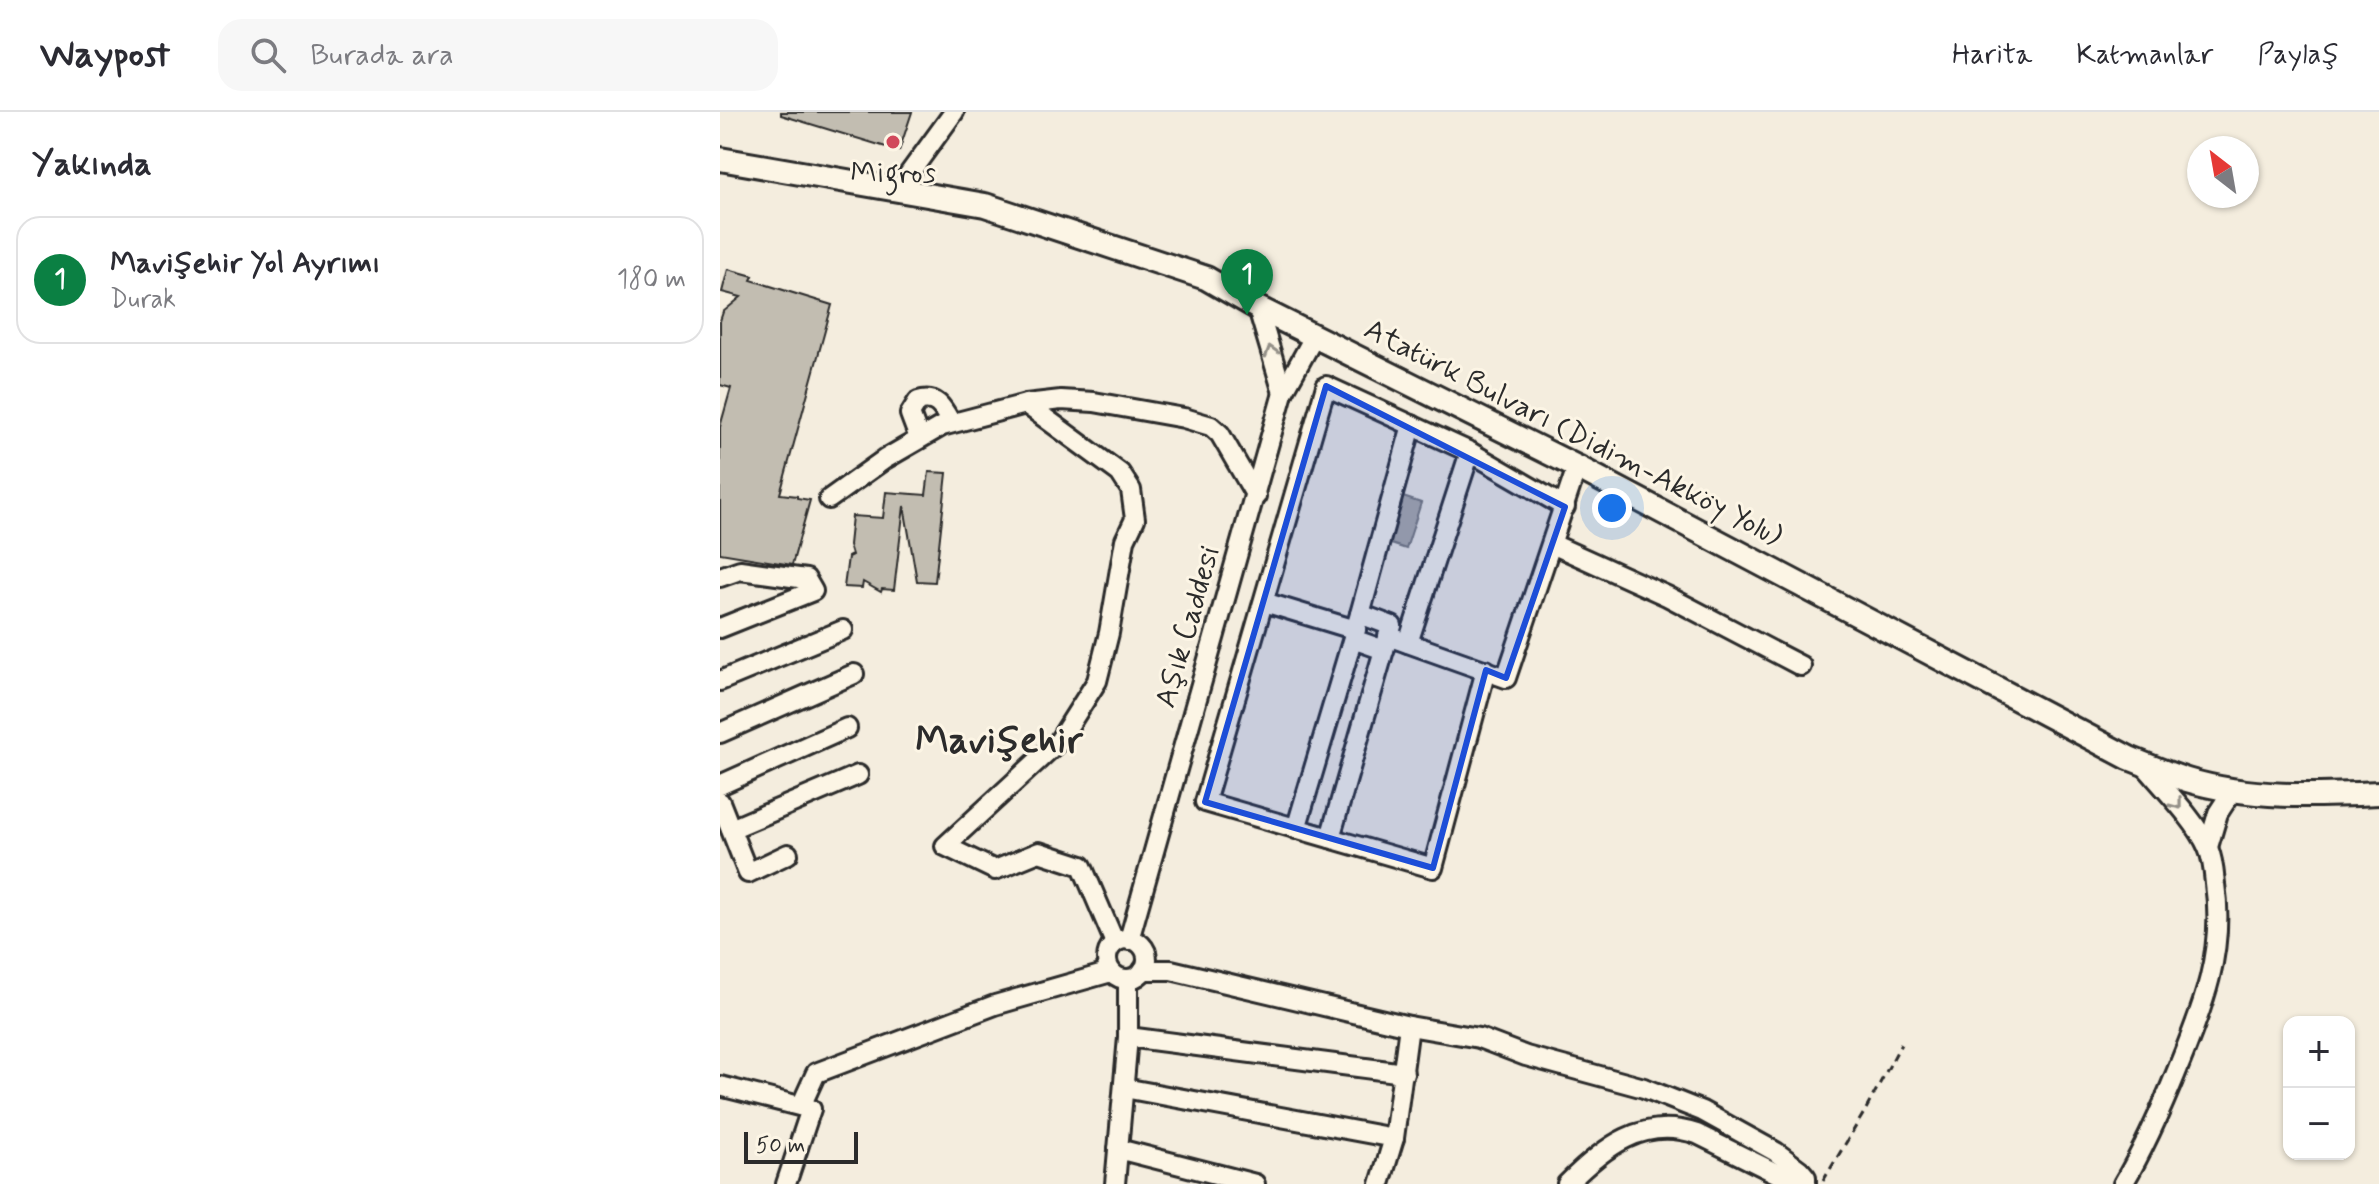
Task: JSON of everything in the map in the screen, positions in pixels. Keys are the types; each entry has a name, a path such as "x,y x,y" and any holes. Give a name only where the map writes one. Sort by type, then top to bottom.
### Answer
{"main road":[{"name":"Atatürk Bulvarı (Didim-Akköy Yolu)","path":"720,159 999,209 1206,278 1258,308 1577,467 2100,745 2188,780 2233,790 2308,796 2379,793"}],"street":[{"path":"898,189 954,112"},
{"path":"1258,308 1283,393"},
{"name":"Aşık Caddesi","path":"1115,1184 1128,1037 1127,974 1107,954 1122,941 1256,496 1283,393 1315,335"},
{"path":"1486,670 1433,868 1205,802 1326,386 1470,452 1565,507"},
{"path":"919,438 910,414 918,401 929,399 939,403 951,423"},
{"path":"829,499 885,459 951,423 1026,404 1061,400 1094,402 1184,418 1211,426 1220,434 1256,496"},
{"path":"1026,404 1120,473 1131,490 1135,519 1125,540 1097,681 1059,741 945,846 995,870 1039,852 1082,866 1122,941"},
{"path":"1296,829 1412,425"},
{"path":"1408,643 1470,452"},
{"path":"1264,602 1356,628 1386,643 1408,643 1506,678 1577,467"},
{"path":"1552,544 1667,596 1801,666"},
{"path":"720,564 740,570 806,579 813,591 720,628"},
{"path":"720,577 740,570"},
{"path":"1330,838 1392,626 1356,628"},
{"path":"720,681 843,630"},
{"path":"720,733 854,674"},
{"path":"720,785 847,728"},
{"path":"2123,1184 2160,1113 2200,1013 2213,974 2217,948 2218,900 2208,847 2143,763"},
{"path":"731,829 858,775"},
{"path":"2208,847 2218,813 2233,790"},
{"path":"720,802 748,873 788,854"},
{"name":"Aşık Caddesi","path":"1122,941 1135,941 1145,951 1147,958 1127,974"},
{"path":"801,1106 816,1073 995,1005 1127,974 1171,970 1409,1026 1479,1038 1526,1056 1644,1088 1702,1111 1776,1152 1800,1170 1806,1177 1806,1184"},
{"path":"1380,1184 1394,1138 1409,1026"},
{"path":"1128,1037 1404,1073"},
{"path":"720,1086 811,1109 786,1184"},
{"path":"1124,1088 1394,1138"},
{"path":"1567,1184 1609,1147 1645,1129 1658,1128 1697,1134 1798,1184"},
{"path":"1118,1154 1206,1184"},
{"path":"1118,1154 1255,1184"}],"path":[{"path":"1822,1184 1901,1044"}],"highlighted area":[{"path":"1326,386 1565,507 1506,678 1486,670 1433,868 1205,802"}],"shaded area":[{"path":"1403,497 1421,503 1406,549 1388,543"}],"building":[{"path":"781,112 912,112 899,151 781,115"},
{"path":"728,269 753,276 751,280 832,305 780,494 810,500 792,565 720,553 720,427 731,388 720,385 720,321 723,312 741,297 722,292"},
{"path":"929,472 947,473 935,582 917,581 904,506 894,590 882,589 881,592 863,582 862,588 844,587 848,557 852,555 849,545 852,516 883,518 886,492 926,495"}],"place":[{"name":"Migros","path":"893,142"},
{"name":"Mavişehir Yol Ayrımı","path":"1247,315"}],"district":[{"name":"Mavişehir","path":"999,741"}]}
